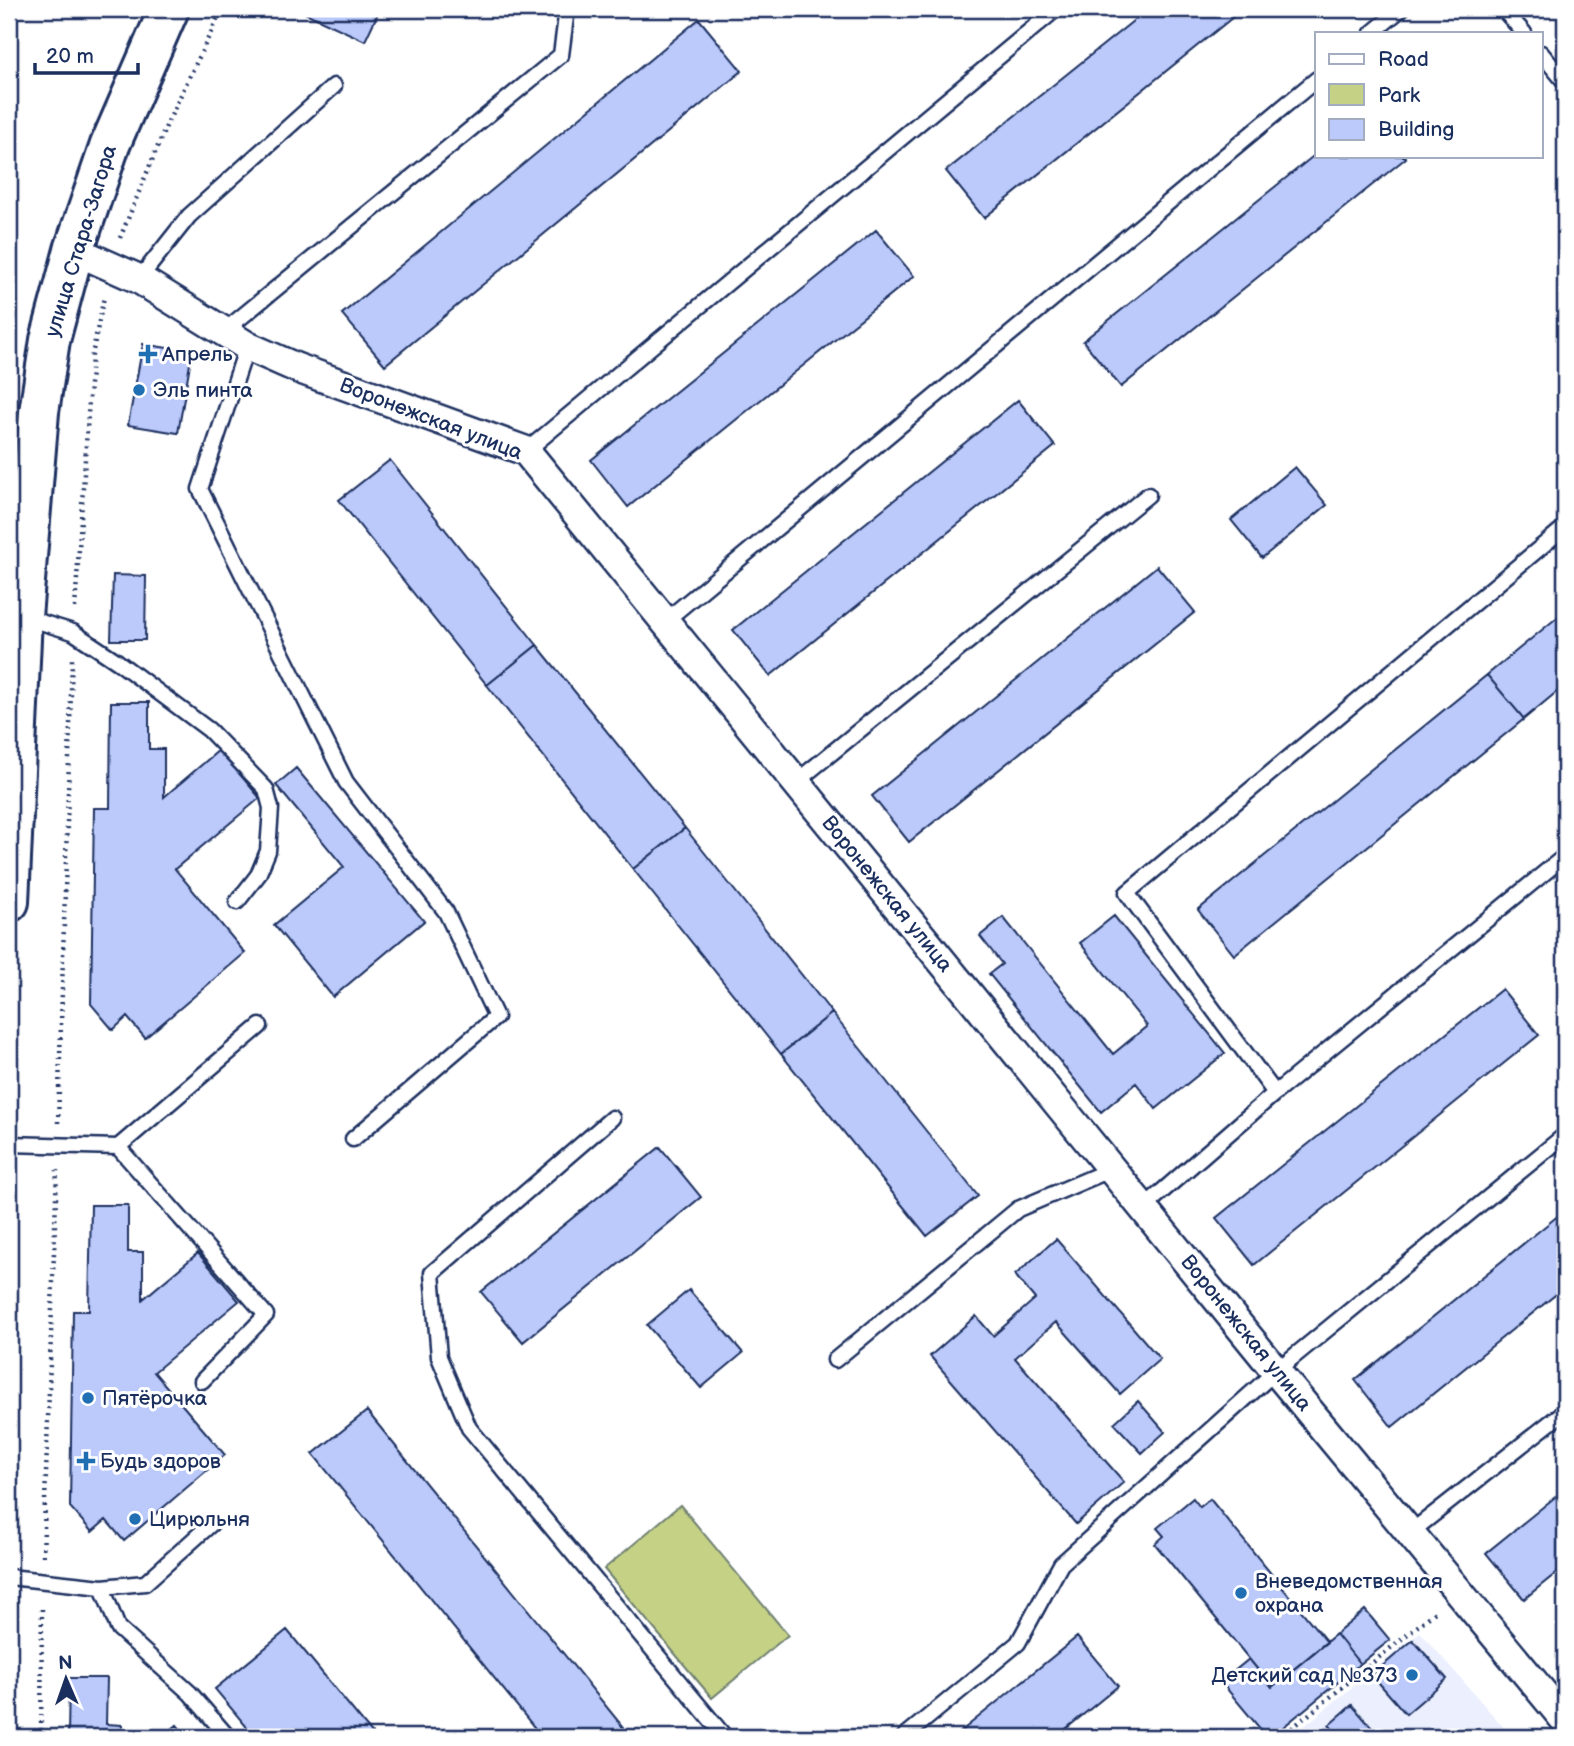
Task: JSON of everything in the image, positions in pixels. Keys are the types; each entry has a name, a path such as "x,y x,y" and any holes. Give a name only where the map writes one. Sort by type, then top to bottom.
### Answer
{"main road":[{"name":"улица Стара-Загора","path":"9,902 22,617 39,412 50,340 74,250 110,145 169,9"}],"street":[{"name":"Воронежская улица","path":"74,250 139,279 247,346 297,368 526,451 1276,1371 1565,1720"}],"lane":[{"path":"223,332 561,55 567,9"},
{"path":"526,451 1056,9"},
{"path":"1373,32 1401,9"},
{"path":"1503,9 1523,32"},
{"path":"1542,54 1565,82"},
{"path":"665,621 1315,81"},
{"path":"139,279 188,216 334,86"},
{"path":"247,346 200,489 346,782 446,912 496,1017 353,1139"},
{"path":"796,782 1148,495"},
{"path":"1275,1093 1127,893 1565,527"},
{"path":"22,617 73,632 136,675 209,730 266,789 271,808 268,851 258,875 237,902"},
{"path":"1143,1208 1275,1093 1565,856"},
{"path":"9,1144 118,1147 260,1026"},
{"path":"612,1118 432,1273 439,1357 469,1428 725,1737"},
{"path":"904,1737 1018,1643 1061,1564 1276,1371 1565,1135"},
{"path":"118,1147 266,1315 202,1381"},
{"path":"835,1360 1018,1209 1112,1170"},
{"path":"1411,1532 1565,1411"},
{"path":"9,1577 102,1587 145,1583 211,1524"},
{"path":"102,1587 118,1628 190,1693 228,1737"}],"path":[{"path":"41,1737 42,1580 73,632 92,355 110,264 167,124 222,9"},
{"path":"1281,1737 1460,1591"}],"shaded area":[{"name":"Детский сад №373","path":"1420,1632 1512,1737 1291,1737"}],"green space":[{"path":"680,1505 788,1635 712,1698 604,1569"}],"building":[{"path":"380,9 365,41 301,11"},
{"path":"1148,9 1243,9 984,218 946,171"},
{"path":"699,19 742,71 385,365 342,314"},
{"path":"1315,155 1315,158 1406,158 1121,387 1083,341"},
{"path":"876,230 914,276 628,507 591,460"},
{"path":"143,344 192,352 178,433 128,425"},
{"path":"1018,400 1055,446 770,676 733,630"},
{"path":"390,460 537,645 487,685 339,500"},
{"path":"1295,467 1327,505 1262,558 1231,520"},
{"path":"1157,566 1195,612 909,842 872,796"},
{"path":"113,575 146,576 145,640 111,640"},
{"path":"1565,611 1565,685 1524,719 1487,675"},
{"path":"537,645 685,828 633,869 487,685"},
{"path":"1487,675 1524,719 1234,955 1198,910"},
{"path":"111,702 149,702 149,749 164,749 164,797 219,750 260,798 175,869 245,953 145,1038 127,1017 113,1030 91,1004 94,808 110,808"},
{"path":"296,768 424,921 333,997 274,925 344,867 276,785"},
{"path":"685,828 832,1013 781,1054 633,869"},
{"path":"1114,916 1225,1053 1156,1109 1136,1083 1101,1112 989,974 1002,964 980,936 1003,917 1113,1054 1147,1026 1080,943"},
{"path":"1502,989 1539,1035 1254,1265 1216,1218"},
{"path":"832,1013 978,1196 927,1236 781,1054"},
{"path":"660,1147 701,1197 523,1342 481,1292"},
{"path":"91,1205 128,1205 128,1252 143,1252 143,1299 198,1253 239,1301 154,1372 225,1455 124,1541 106,1520 92,1532 70,1507 73,1311 89,1311"},
{"path":"1565,1210 1565,1287 1392,1427 1355,1380"},
{"path":"1056,1239 1160,1359 1120,1394 1056,1322 1015,1358 1124,1482 1076,1524 930,1356 976,1316 993,1336 1035,1299 1015,1275"},
{"path":"689,1290 743,1353 701,1388 647,1325"},
{"path":"1138,1401 1165,1432 1142,1453 1114,1423"},
{"path":"367,1411 631,1737 542,1737 313,1454"},
{"path":"1565,1489 1565,1566 1524,1599 1486,1553"},
{"name":"Вневедомственная охрана","path":"1193,1498 1200,1507 1210,1499 1327,1642 1272,1687 1155,1544 1164,1536 1157,1528"},
{"path":"1365,1610 1390,1640 1360,1664 1336,1634"},
{"path":"287,1630 375,1737 255,1737 215,1689"},
{"path":"1336,1634 1360,1664 1271,1737 1267,1737 1221,1682 1249,1659 1272,1687"},
{"path":"1077,1637 1118,1686 1056,1737 954,1737"},
{"path":"1413,1640 1447,1679 1406,1714 1372,1675"},
{"path":"69,1678 107,1678 106,1724 122,1725 121,1737 68,1737"},
{"path":"1352,1705 1373,1729 1363,1737 1340,1737 1329,1725"},
{"path":"177,1725 187,1737 162,1737"}],"place":[{"name":"Апрель","path":"148,354"},
{"name":"Эль пинта","path":"139,390"},
{"name":"Пятёрочка","path":"88,1398"},
{"name":"Будь здоров","path":"86,1461"},
{"name":"Цирюльня","path":"135,1519"},
{"name":"Вневедомственная охрана","path":"1241,1593"},
{"name":"Детский сад №373","path":"1412,1675"}]}
